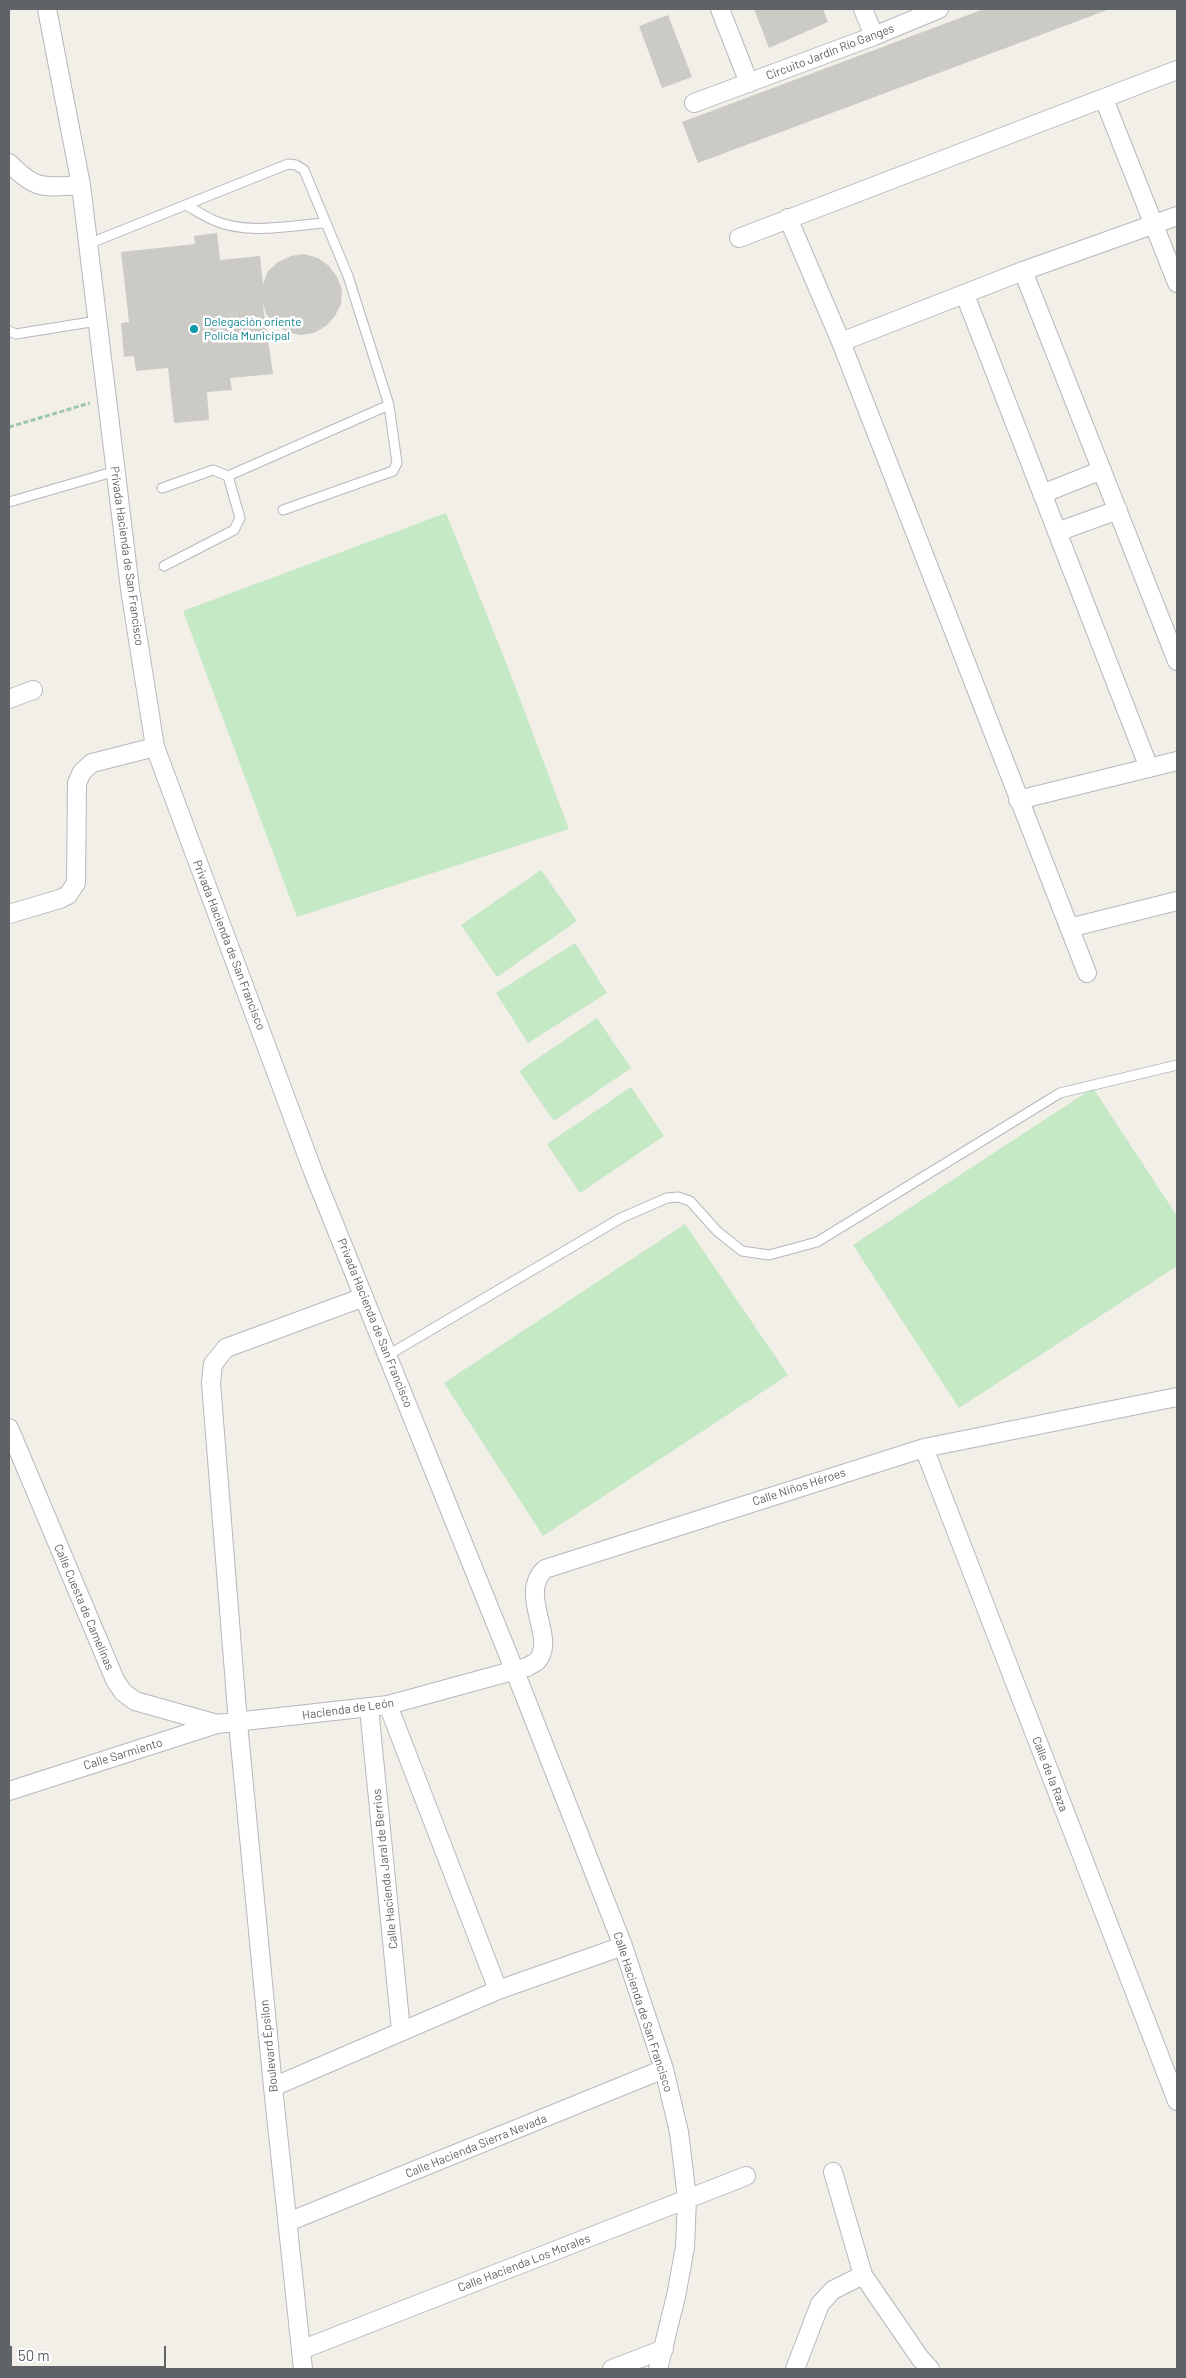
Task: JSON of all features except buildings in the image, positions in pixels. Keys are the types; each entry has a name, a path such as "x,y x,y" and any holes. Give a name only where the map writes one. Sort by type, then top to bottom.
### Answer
{"street":[{"name":"Privada Hacienda de San Francisco","path":"47,9 81,185 105,398 130,589 155,747 314,1174 514,1669"},
{"name":"Circuito Jardín Río Ganges","path":"720,9 749,83"},
{"path":"863,9 874,36"},
{"name":"Circuito Jardín Río Ganges","path":"694,103 874,36 933,10"},
{"path":"739,238 1177,70"},
{"path":"1104,99 1177,283"},
{"path":"9,163 22,176 41,187 81,185"},
{"path":"841,342 1023,271 1177,216"},
{"path":"788,218 841,342 1087,973"},
{"path":"1023,271 1177,661"},
{"path":"964,295 1149,768"},
{"path":"1042,494 1102,470"},
{"path":"1057,532 1118,510"},
{"path":"9,698 33,690"},
{"path":"9,914 60,899 68,895 76,884 77,783 82,772 92,763 155,747"},
{"path":"1018,800 1177,761"},
{"path":"1069,928 1177,901"},
{"name":"Boulevard Épsilon","path":"303,2369 273,2087 238,1723 211,1383 212,1364 226,1348 364,1297"},
{"name":"Calle Niños Héroes","path":"514,1669 537,1661 542,1652 543,1642 534,1593 539,1575 545,1569 924,1448 1177,1397"},
{"name":"Calle Cuesta de Camelinas","path":"9,1428 114,1680 123,1692 135,1701 217,1724"},
{"name":"Calle de la Raza","path":"924,1448 1177,2101"},
{"name":"Hacienda de León","path":"238,1723 388,1705 514,1669"},
{"name":"Calle Hacienda de San Francisco","path":"514,1669 623,1946 664,2069 679,2132 687,2198 685,2247 664,2349 658,2369"},
{"path":"388,1705 498,1990"},
{"name":"Calle Hacienda Jaral de Berrios","path":"369,1708 401,2030"},
{"name":"Calle Sarmiento","path":"9,1791 217,1724 238,1723"},
{"path":"273,2087 401,2030 498,1990 623,1946"},
{"name":"Calle Hacienda Sierra Nevada","path":"288,2222 664,2069"},
{"path":"833,2172 863,2275 920,2358 930,2369"},
{"name":"Calle Hacienda Los Morales","path":"301,2350 746,2176"},
{"path":"795,2369 820,2304 832,2290 863,2275"},
{"path":"612,2369 664,2349"}],"lane":[{"path":"88,244 288,164 296,165 304,170 348,276 389,405 397,463 393,471 283,510"},
{"path":"186,205 214,220 232,225 268,228 324,222"},
{"path":"9,331 16,334 96,321"},
{"path":"162,488 213,470 228,476 389,405"},
{"path":"9,502 116,471"},
{"path":"164,566 234,530 240,518 228,476"},
{"path":"388,1355 621,1218 667,1198 678,1197 690,1201 718,1231 742,1251 769,1256 817,1242 1060,1093 1177,1065"}],"path":[{"path":"9,427 105,398"}],"green space":[{"path":"446,513 507,665 569,829 297,917 183,611"},
{"path":"541,870 577,921 497,977 461,925"},
{"path":"575,943 607,993 528,1043 496,993"},
{"path":"597,1018 631,1068 554,1121 519,1071"},
{"path":"631,1087 664,1136 580,1193 547,1144"},
{"path":"1093,1088 1177,1216 1177,1266 959,1408 853,1245"},
{"path":"685,1224 788,1375 543,1536 444,1383"}],"place":[{"name":"Delegación oriente Policía Municipal","path":"194,329"}]}
